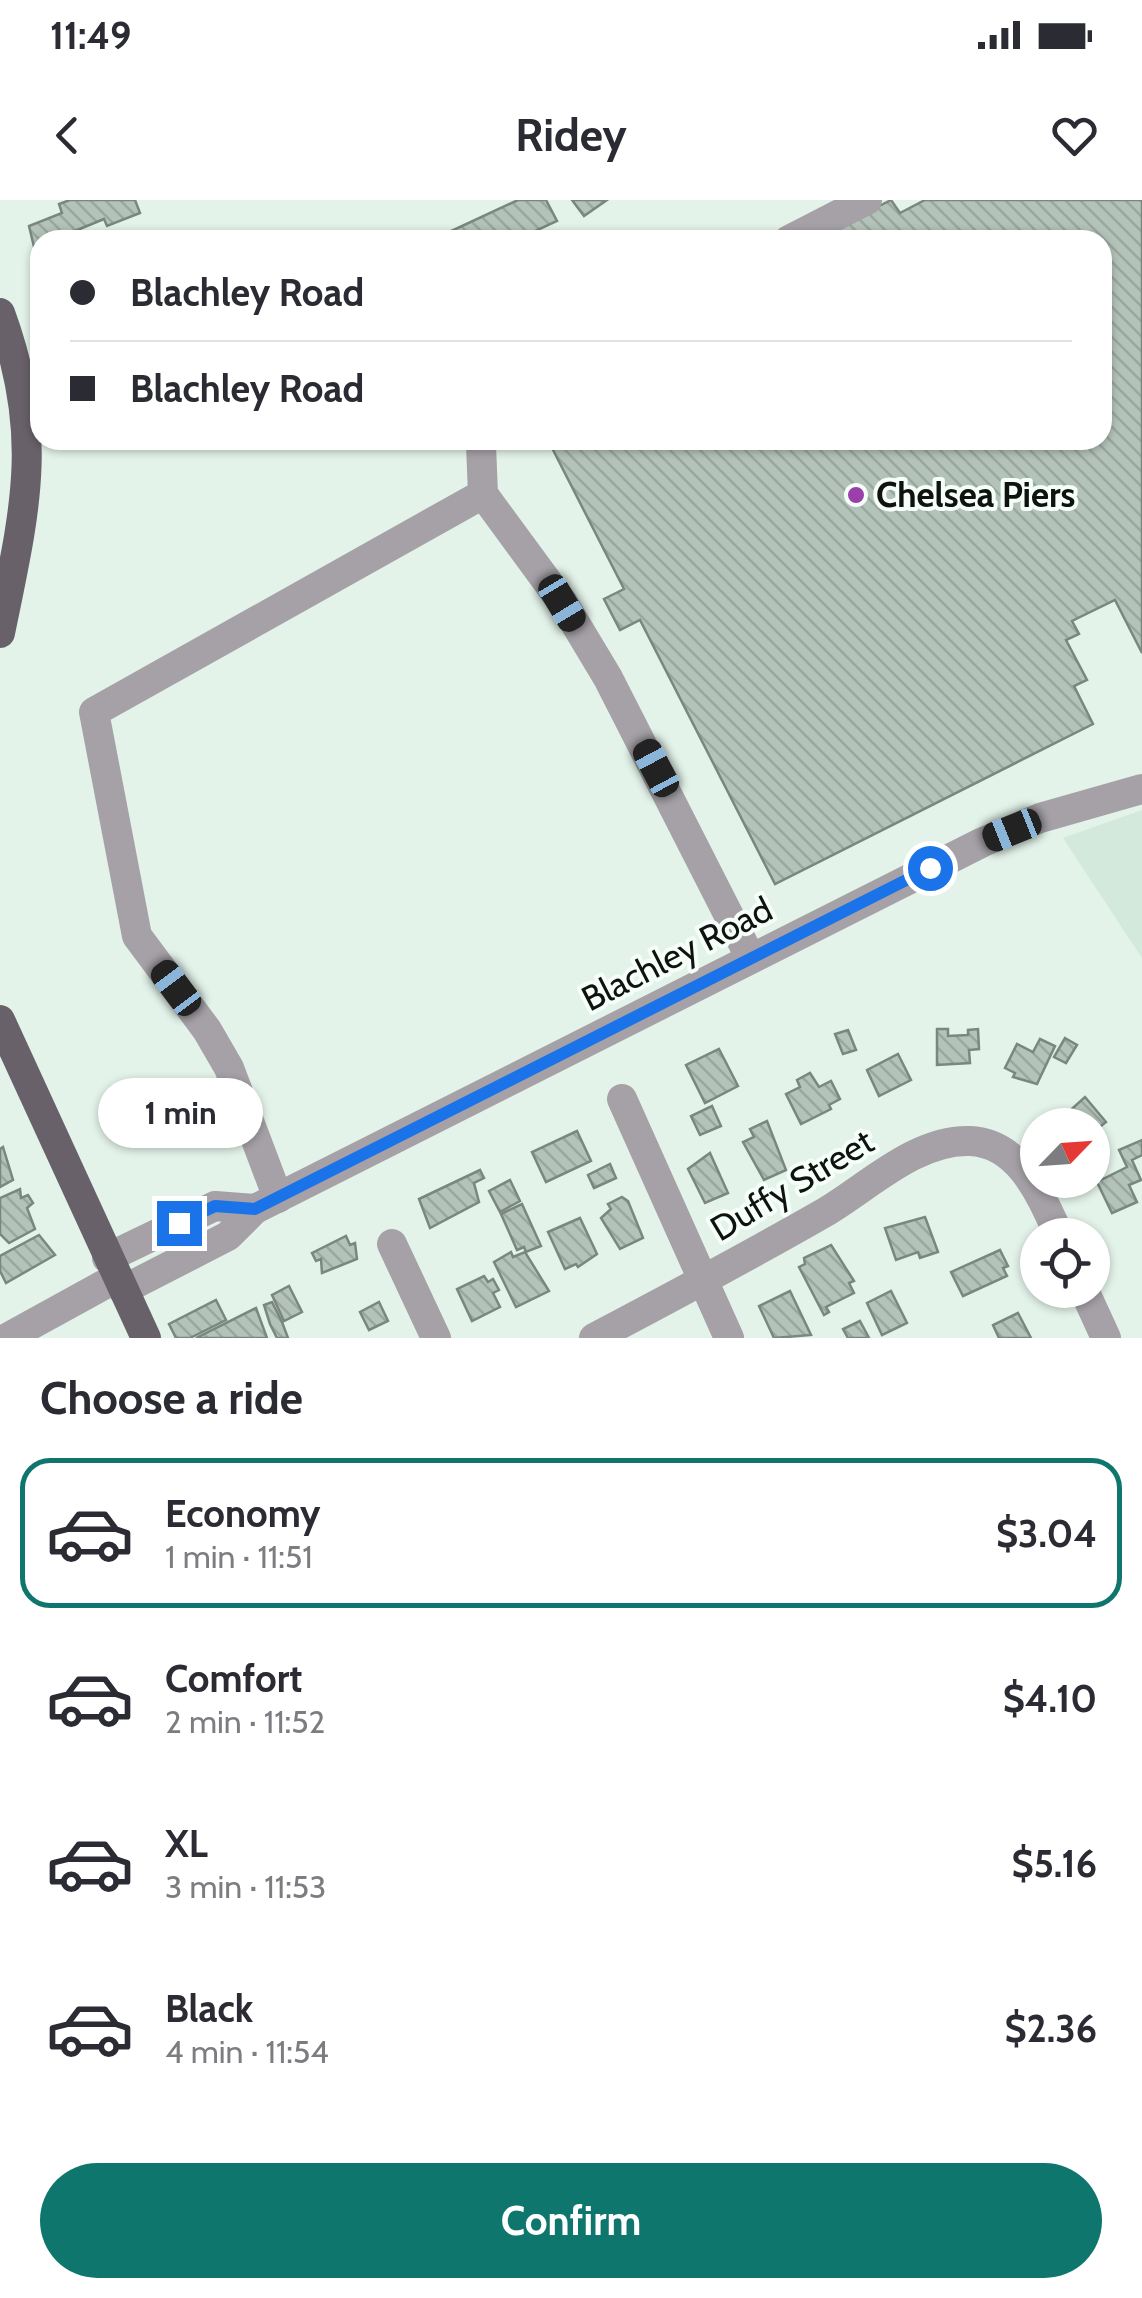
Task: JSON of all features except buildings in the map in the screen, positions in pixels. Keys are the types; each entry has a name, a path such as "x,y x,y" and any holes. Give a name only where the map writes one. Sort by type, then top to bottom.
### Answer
{"main road":[{"path":"0,313 21,376 30,447 28,483 0,629"},
{"path":"0,1020 146,1338"}],"street":[{"path":"809,230 868,200"},
{"path":"482,450 483,494 562,603 608,678 750,957"},
{"path":"266,1203 229,1068 207,1030 137,936 94,712 483,494"},
{"name":"Blachley Road","path":"7,1338 115,1275 215,1206 266,1203 983,842 1040,818 1142,789"},
{"path":"622,1099 729,1338"},
{"name":"Duffy Street","path":"594,1338 702,1281 923,1151 948,1143 972,1141 996,1148 1029,1176 1050,1218"},
{"path":"392,1244 436,1338"},
{"path":"1092,1308 1106,1338"}],"shaded area":[{"path":"1142,810 1142,958 1063,838"}],"place":[{"name":"Chelsea Piers","path":"856,495"}],"route":[{"path":"179,1223 215,1206 255,1209 930,868"}]}
